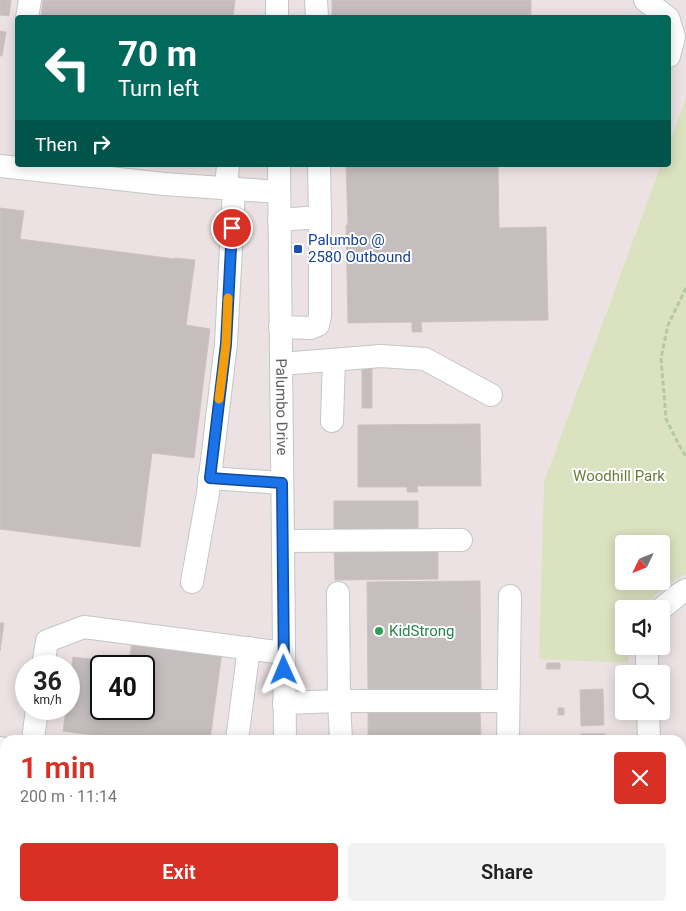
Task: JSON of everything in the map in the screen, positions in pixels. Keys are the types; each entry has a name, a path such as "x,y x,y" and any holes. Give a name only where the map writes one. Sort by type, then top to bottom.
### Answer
{"street":[{"path":"28,15 30,0"},
{"path":"277,0 277,15"},
{"path":"316,0 317,15"},
{"path":"645,0 663,15"},
{"path":"671,28 674,37 671,48"},
{"path":"0,166 164,184 279,192"},
{"path":"192,582 210,478 226,344 230,189 228,167"},
{"name":"Palumbo Drive","path":"279,167 285,735"},
{"path":"280,327 311,328 318,325 320,316 319,167"},
{"path":"279,220 320,217"},
{"path":"281,364 381,356 425,359 491,395"},
{"path":"332,421 334,360"},
{"path":"210,478 282,483"},
{"path":"283,541 461,540"},
{"path":"670,602 686,590"},
{"path":"338,593 341,735"},
{"path":"508,735 510,596"},
{"path":"45,655 47,641 84,627 284,653"},
{"path":"238,735 249,648"},
{"path":"284,703 339,701 508,701"},
{"path":"34,735 36,720"},
{"path":"648,720 649,735"}],"path":[{"path":"686,288 668,324 661,358 666,419 686,457"}],"green space":[{"name":"Woodhill Park","path":"686,98 686,574 670,583 670,535 615,535 615,590 661,590 652,600 615,600 615,655 629,655 628,663 539,659 544,482 660,167 671,167 671,139"}],"building":[{"path":"0,0 11,0 9,16 0,15"},
{"path":"43,0 235,0 233,15 41,15"},
{"path":"332,0 531,0 531,15 332,15"},
{"path":"0,31 6,32 2,56 0,56"},
{"path":"346,167 498,167 499,228 546,227 548,320 421,322 422,332 412,332 412,322 348,323 346,225 348,225"},
{"path":"0,208 24,211 20,239 195,260 186,325 210,329 194,458 152,453 140,547 0,529"},
{"path":"362,363 372,363 372,408 362,408"},
{"path":"480,424 481,486 417,486 418,492 407,492 407,487 358,487 358,425"},
{"path":"334,501 418,501 418,533 334,534"},
{"path":"438,546 438,579 335,580 334,547"},
{"path":"480,581 481,690 368,692 367,582"},
{"path":"0,623 4,623 0,651"},
{"path":"132,640 222,652 211,735 93,735 63,731 64,720 80,720 80,658 90,659 90,720 155,720 155,655 130,655"},
{"path":"547,663 560,663 560,669 546,669"},
{"path":"603,689 604,725 581,726 580,690"},
{"path":"480,706 481,735 368,735 368,708"},
{"path":"558,708 564,708 564,715 558,715"},
{"path":"581,734 605,734 605,735"}],"slow traffic":[{"path":"219,399 226,344 228,298"}],"place":[{"name":"Palumbo @ 2580 Outbound","path":"298,249"},
{"name":"KidStrong","path":"379,631"}],"route":[{"path":"232,228 226,344 210,478 282,483 284,670"}]}
